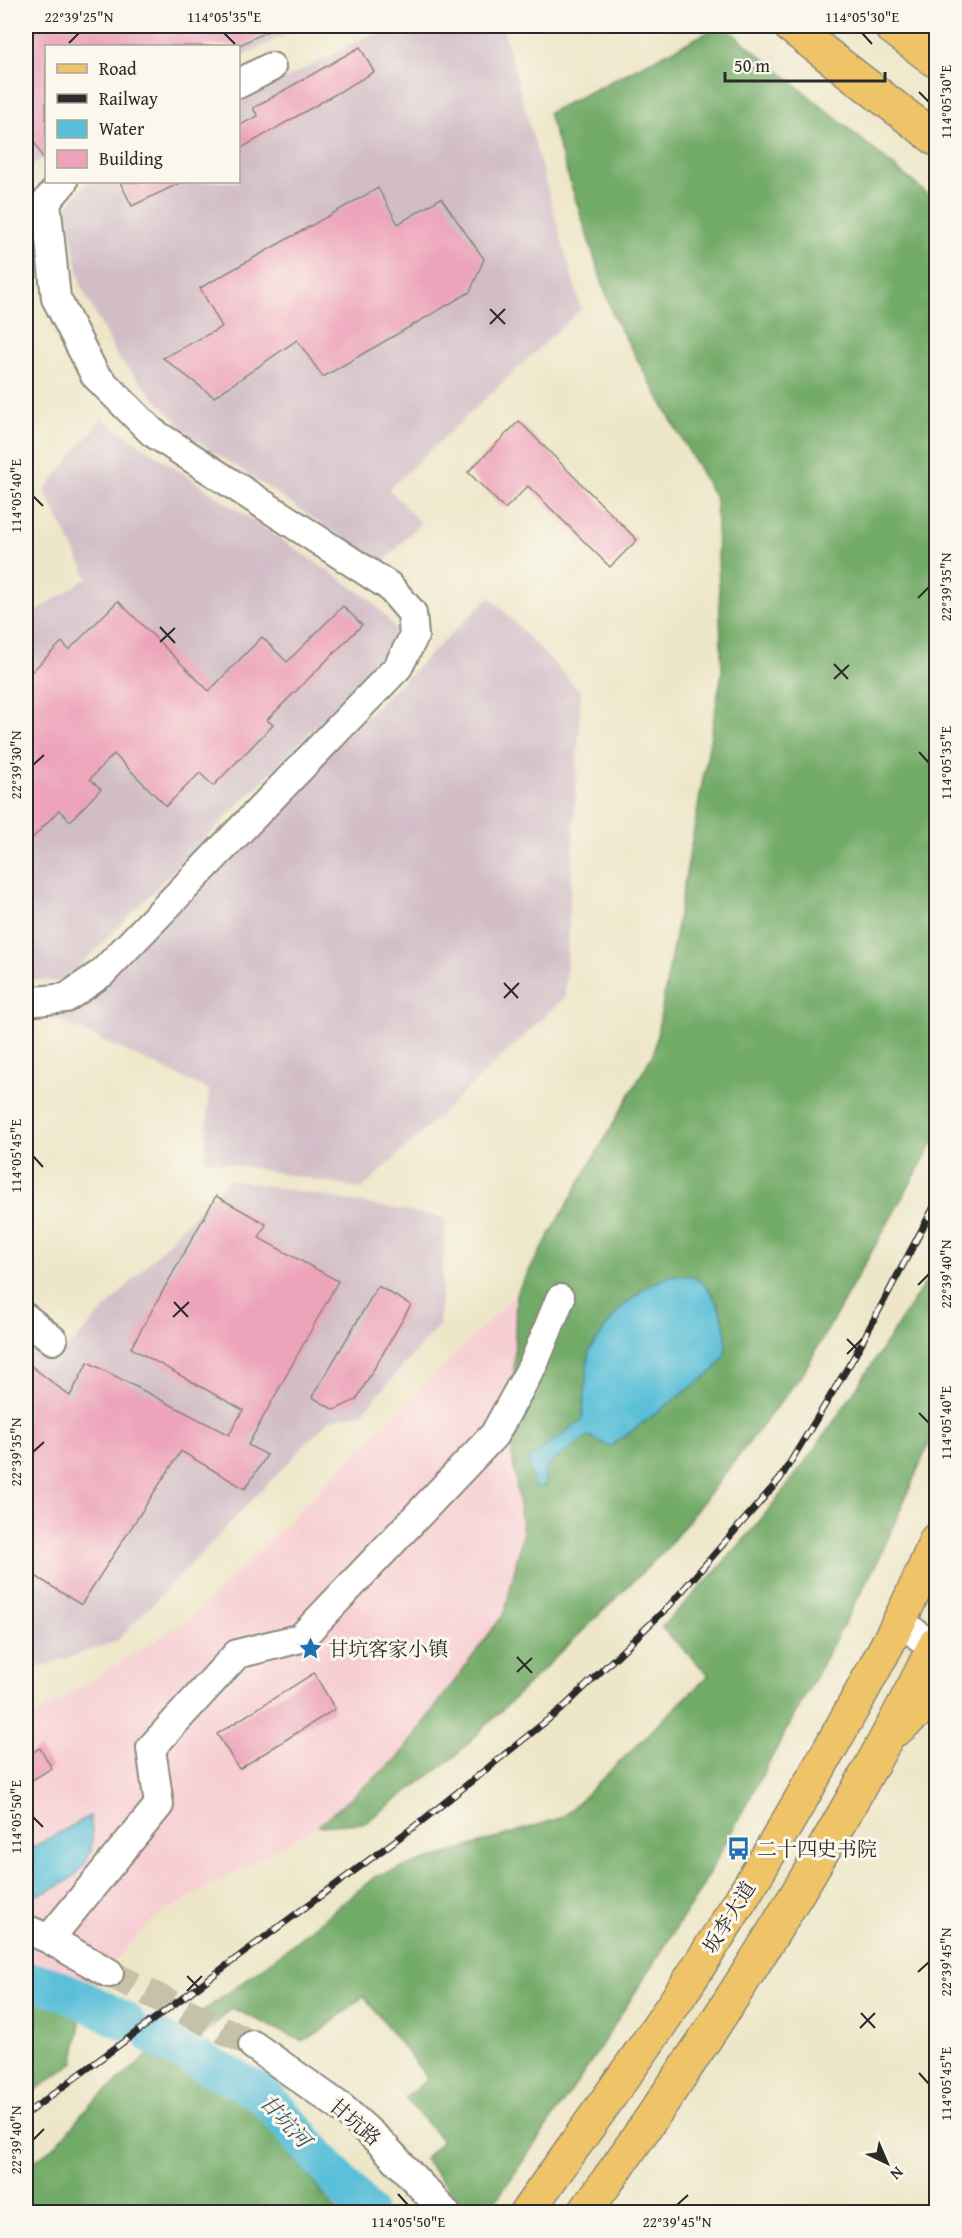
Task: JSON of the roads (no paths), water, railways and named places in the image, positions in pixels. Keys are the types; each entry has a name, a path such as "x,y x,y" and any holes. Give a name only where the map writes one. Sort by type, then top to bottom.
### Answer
{"main road":[{"path":"790,26 936,139"},
{"path":"890,26 936,60"},
{"name":"坂李大道","path":"527,2212 664,2020 737,1905 808,1788 900,1620 918,1585 936,1540"},
{"path":"585,2212 704,2043 777,1928 847,1812 936,1643"},
{"path":"885,1741 905,1720 936,1699"}],"street":[{"path":"240,83 271,67"},
{"path":"26,1002 66,998 102,973 398,667 414,636 412,613 389,586 152,432 95,375 56,298 46,202 62,183"},
{"path":"110,1973 37,1934 159,1805 152,1748 237,1654 301,1638 494,1435 534,1363 560,1299"},
{"path":"26,1318 53,1340"},
{"path":"900,1620 936,1643"},
{"name":"甘坑路","path":"253,2045 342,2108 380,2142 446,2212"}],"water":[{"path":"687,1275 699,1280 714,1298 720,1309 726,1334 726,1346 722,1360 713,1371 610,1447 589,1436 545,1467 545,1486 534,1488 528,1460 582,1420 589,1351 618,1311 647,1286 670,1276"},
{"path":"90,1816 92,1844 84,1865 68,1881 58,1887 26,1897 26,1851"}],"waterway":[{"name":"甘坑河","path":"26,1983 34,1982 60,1990 126,2022"},
{"name":"甘坑河","path":"154,2036 263,2094 366,2212"}],"tunnel":[{"path":"109,1973 253,2045"}],"railway":[{"path":"26,2114 423,1820 565,1706 669,1606 780,1479 854,1357 936,1203"}],"place":[{"name":"甘坑客家小镇","path":"310,1649"},
{"name":"二十四史书院","path":"739,1849"}]}
